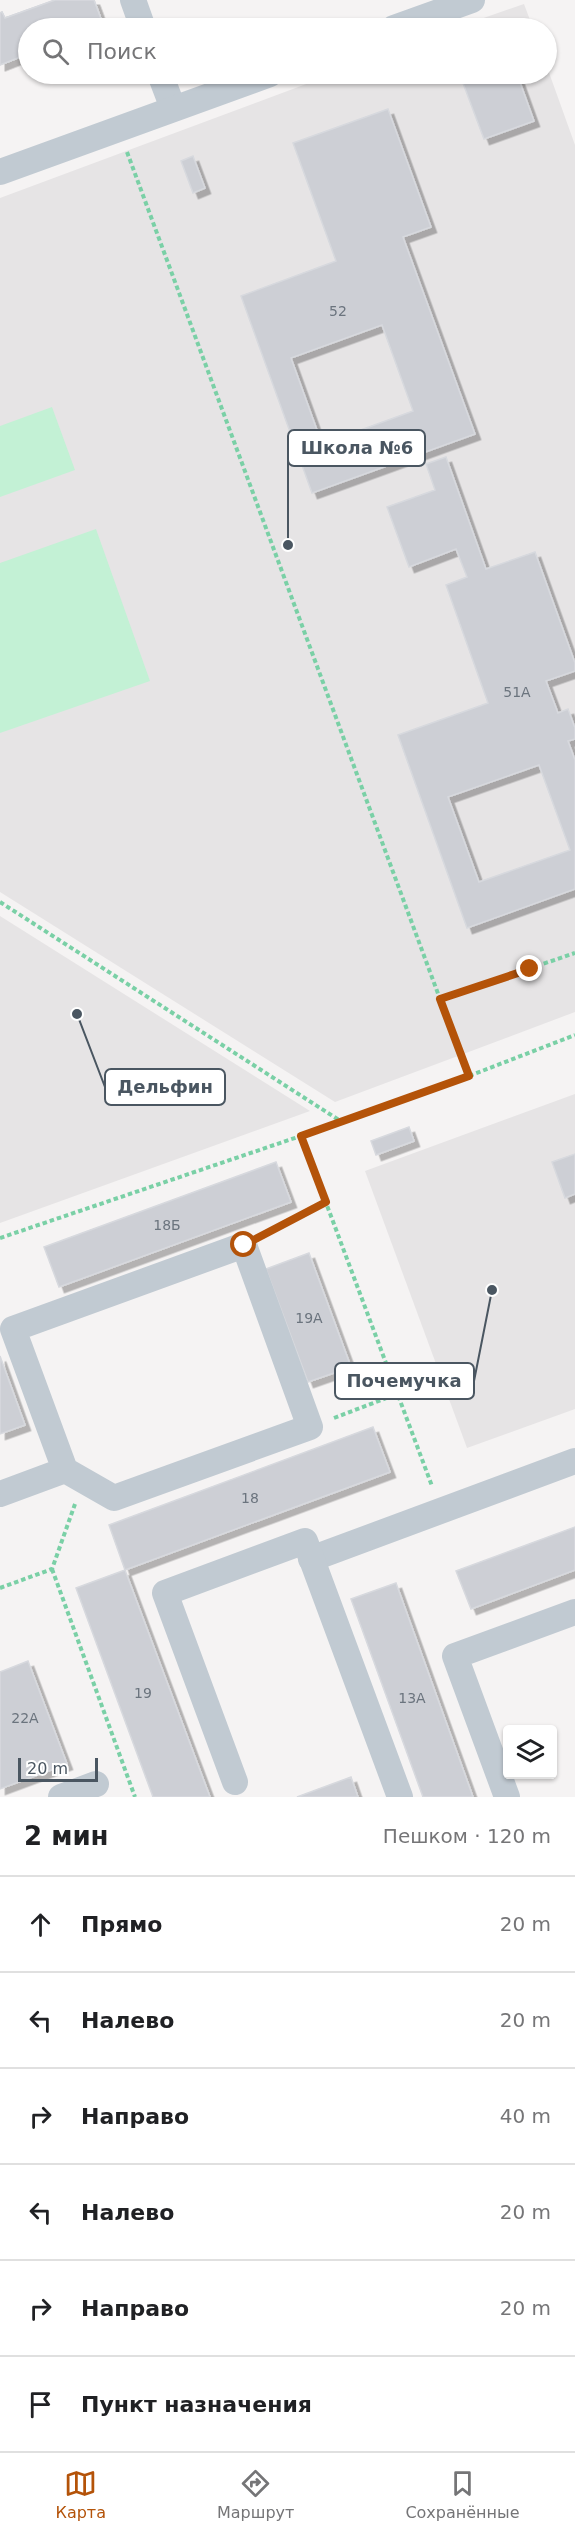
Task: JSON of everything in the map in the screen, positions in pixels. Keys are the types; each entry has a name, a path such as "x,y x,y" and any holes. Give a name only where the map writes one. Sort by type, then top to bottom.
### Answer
{"lane":[{"path":"133,0 139,18"},
{"path":"422,18 472,0"},
{"path":"164,84 173,108"},
{"path":"0,172 241,84"},
{"path":"244,1245 310,1427 114,1498 74,1476 13,1329 244,1245"},
{"path":"312,1559 575,1461"},
{"path":"0,1494 74,1476"},
{"path":"235,1782 165,1593 305,1541 400,1797"},
{"path":"507,1797 455,1656 575,1612"},
{"path":"61,1797 96,1784"}],"path":[{"path":"118,129 469,1076"},
{"path":"0,902 342,1122"},
{"path":"440,999 575,953"},
{"path":"0,1238 342,1122 575,1035"},
{"path":"301,1136 441,1511"},
{"path":"244,1245 326,1202"},
{"path":"310,1427 397,1394"},
{"path":"74,1476 52,1569 135,1797"},
{"path":"0,1588 52,1569"}],"shaded area":[{"path":"524,4 529,18 484,18"},
{"path":"306,84 553,84 575,145 575,1012 335,1102 0,892 0,198"},
{"path":"0,916 310,1111 0,1223"},
{"path":"575,1094 575,1409 467,1448 365,1171"}],"green space":[{"path":"52,407 75,470 0,497 0,426"},
{"path":"96,529 150,681 0,733 0,563"}],"building":[{"path":"55,0 94,0 101,18 18,18 18,58 0,65 0,13 2,12 5,18"},
{"path":"55,0 94,0 101,18 18,18 18,58 0,65 0,13 2,12 5,18"},
{"path":"463,84 521,84 534,121 484,139"},
{"path":"388,109 431,227 403,237 475,434 312,493 241,296 336,261 293,143","holes":["382,325 413,411 322,444 291,358"]},
{"path":"193,156 205,188 193,193 181,161"},
{"path":"446,457 486,569 535,552 575,663 575,671 546,681 558,713 568,709 575,728 575,739 568,741 575,760 575,889 467,928 398,735 488,703 446,585 467,577 456,549 409,567 387,507 435,490 426,464","holes":["539,765 570,850 479,882 448,797"]},
{"path":"409,1127 414,1141 376,1155 371,1141"},
{"path":"575,1154 575,1194 565,1198 552,1162"},
{"path":"276,1162 291,1202 59,1287 44,1247"},
{"path":"309,1253 351,1367 308,1382 266,1269"},
{"path":"0,1356 25,1425 0,1434"},
{"path":"373,1427 390,1472 125,1570 109,1525"},
{"path":"575,1527 575,1570 471,1609 456,1571"},
{"path":"125,1570 210,1797 153,1797 76,1588"},
{"path":"396,1583 473,1797 423,1797 351,1599"},
{"path":"28,1661 67,1764 0,1789 0,1672"},
{"path":"351,1777 358,1797 297,1797"}],"place":[{"name":"Школа №6","path":"288,545"},
{"name":"Дельфин","path":"77,1014"},
{"name":"Почемучка","path":"492,1290"}],"route":[{"path":"244,1245 326,1202 301,1136 469,1076 440,999 530,969"}]}
